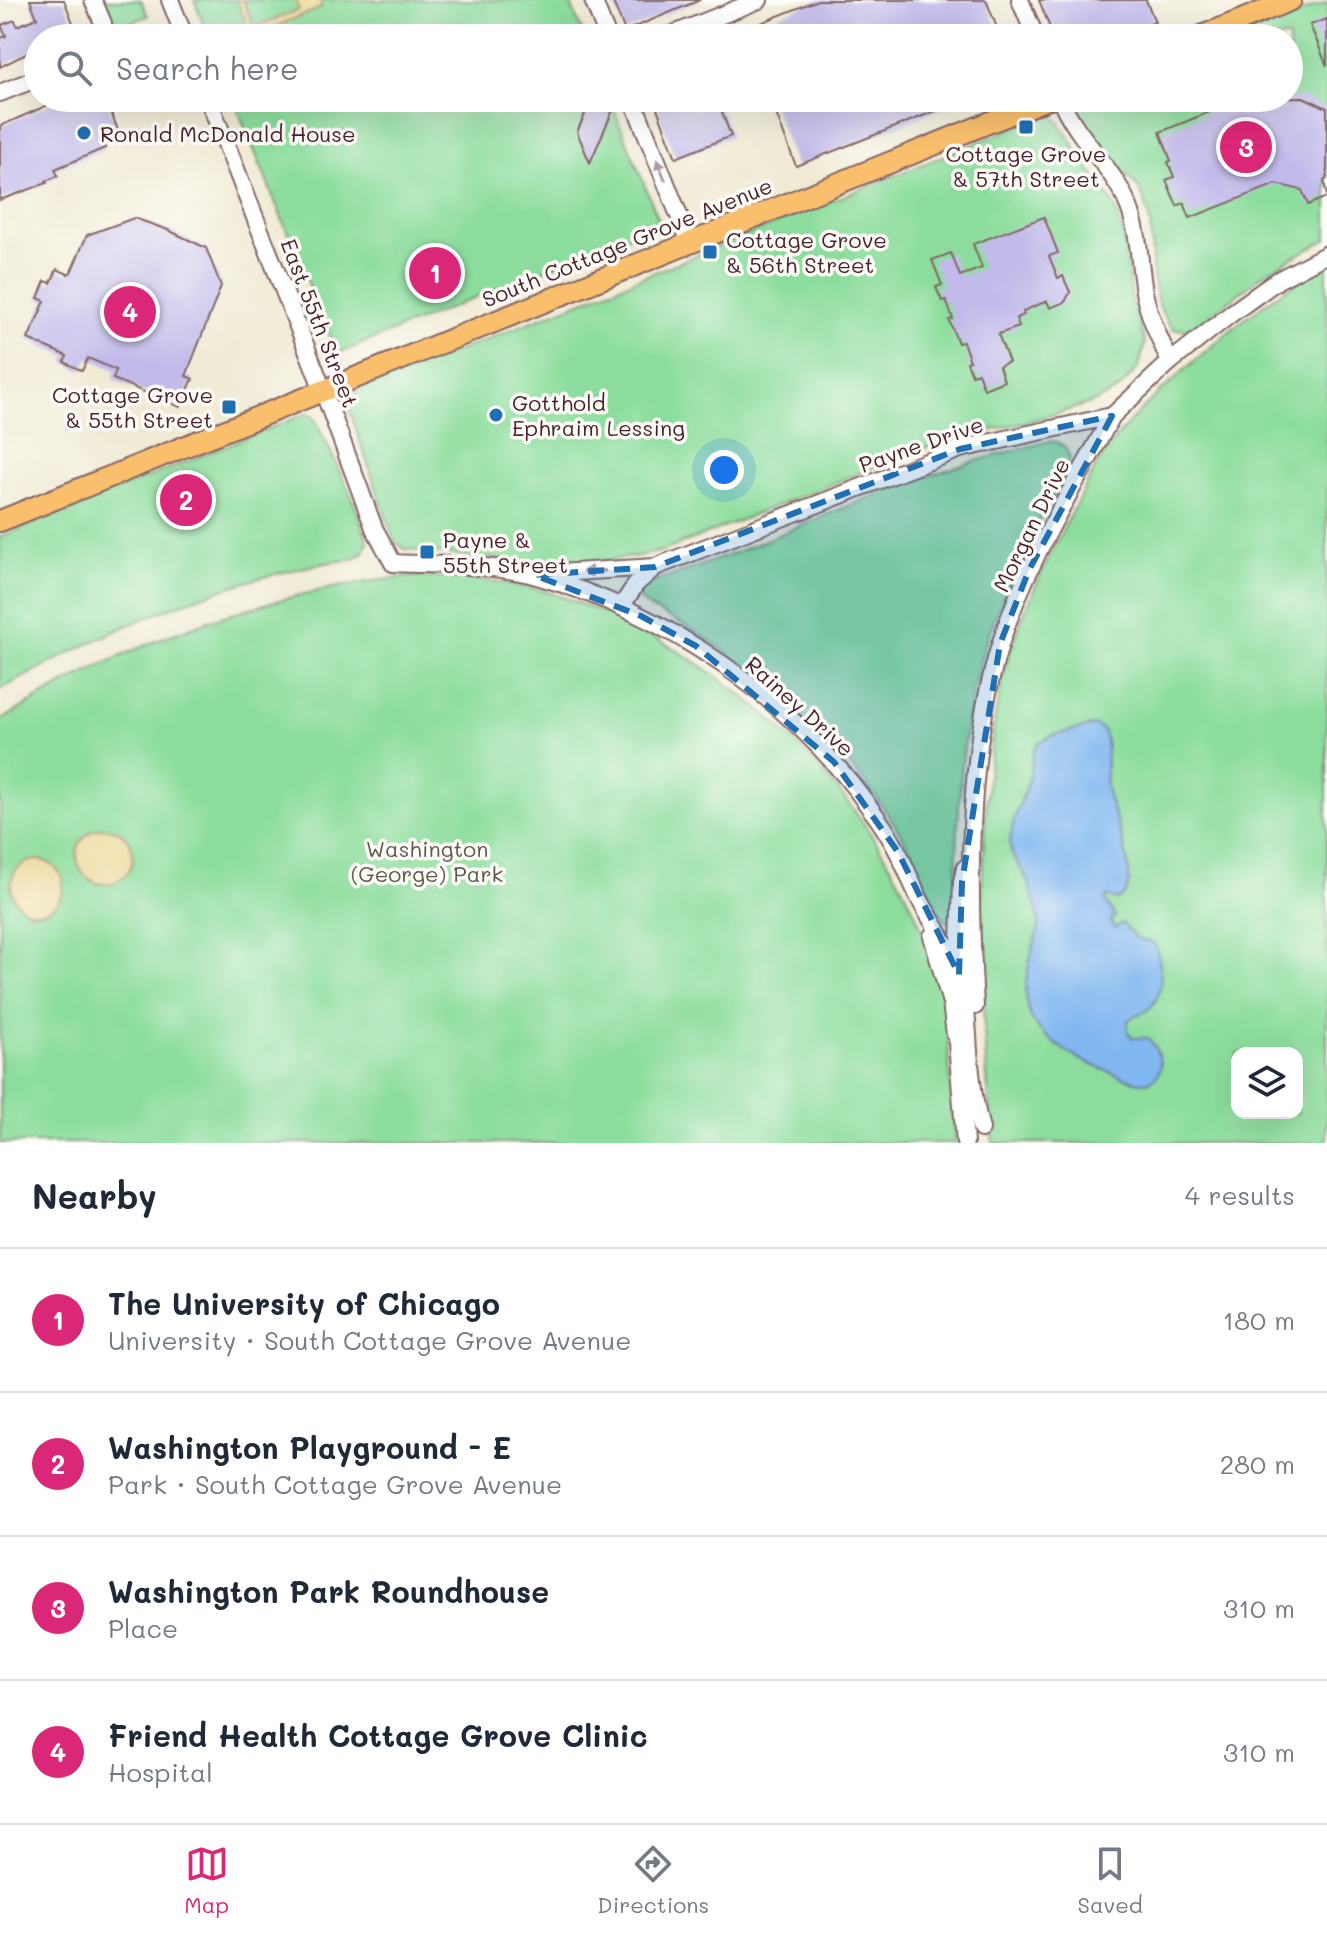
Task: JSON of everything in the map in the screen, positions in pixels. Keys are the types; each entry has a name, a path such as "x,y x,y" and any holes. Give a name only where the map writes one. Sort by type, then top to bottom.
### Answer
{"main road":[{"path":"1232,24 1291,0"},
{"name":"South Cottage Grove Avenue","path":"0,521 1015,112"}],"street":[{"path":"93,0 103,24"},
{"path":"170,0 179,24"},
{"path":"593,0 602,24"},
{"path":"699,24 759,0"},
{"path":"1020,0 1030,24"},
{"path":"0,93 24,84"},
{"name":"East 55th Street","path":"214,112 374,528 393,563"},
{"path":"638,112 690,243"},
{"path":"1065,112 1069,121 1116,180 1129,206 1149,314 1170,362"},
{"path":"1112,416 1170,362 1278,280 1327,254"},
{"name":"Payne Drive","path":"534,575 655,567 960,449 1112,416"},
{"name":"Morgan Drive","path":"982,1136 972,960 971,847 978,758 988,693 1000,644 1029,570 1112,416"},
{"name":"Payne Drive","path":"393,563 469,567 534,575 584,591"},
{"path":"621,607 636,584 655,567"},
{"name":"Rainey Drive","path":"584,591 696,646 763,697 834,762 871,809 898,852 928,915 937,925 959,975"},
{"name":"Morgan Drive","path":"965,1143 957,1042 960,1029 962,882 971,847"},
{"name":"Rainey Drive","path":"928,915 951,1003 957,1042"},
{"path":"959,975 965,996 974,1105 982,1136"}],"highlighted area":[{"path":"1112,416 1029,570 1000,644 962,882 959,975 898,852 834,762 696,646 641,616 534,575 655,567 960,449"}],"green space":[{"path":"103,0 141,0 148,16 128,24 113,24"},
{"path":"194,0 569,0 579,24 203,24"},
{"path":"1327,2 1327,239 1266,272 1192,330 1173,329 1156,297 1150,227 1141,193 1093,137 1080,112 1303,112 1303,24 1273,24"},
{"path":"239,112 615,112 660,223 337,354"},
{"path":"1050,113 1116,208 1122,226 1132,300 1145,343 1139,367 1119,389 1097,401 1046,417 910,453 663,551 597,561 534,562 404,549 394,540 347,403 349,395"},
{"path":"1327,265 1327,1143 993,1143 982,992 984,840 995,718 1011,650 1040,576 1108,448 1153,398 1222,337 1273,298"},
{"path":"307,413 314,417 351,495 368,542 363,554 351,560 318,564 247,582 174,606 103,637 0,690 0,537"},
{"path":"1050,441 1064,446 1070,461 1011,579 978,667 961,774 955,919 947,922 898,830 855,771 823,735 733,657 688,627 649,607 638,596 647,584 740,551 892,489"},
{"name":"Washington (George) Park","path":"415,576 483,580 539,590 586,606 648,634 708,670 764,714 816,764 861,820 899,880 928,944 947,1016 956,1143 0,1143 0,721 97,667 199,624 305,594"}],"sand":[{"path":"237,0 243,0 253,24 246,24"},
{"path":"295,0 321,0 321,8 281,24 262,24 299,10"},
{"path":"105,828 125,836 133,856 125,876 105,884 85,876 77,856 85,836"},
{"path":"37,860 55,868 63,886 55,904 37,912 19,904 11,886 19,868"}],"water":[{"path":"1095,725 1104,731 1106,738 1106,787 1128,867 1129,882 1125,894 1115,900 1108,896 1105,900 1115,916 1110,922 1115,928 1122,923 1136,938 1154,943 1159,959 1157,997 1146,1011 1128,1020 1128,1032 1133,1038 1148,1038 1158,1055 1159,1071 1150,1081 1129,1079 1063,1049 1032,1019 1027,1003 1027,974 1039,924 1026,877 1010,849 1012,827 1036,745 1051,736"}],"building":[{"path":"30,0 64,0 73,24 24,24 24,55 0,67 0,38 6,36 1,25 15,20 17,26 37,18"},
{"path":"612,0 700,0 642,24 622,24"},
{"path":"818,0 986,0 995,24 758,24"},
{"path":"1039,0 1146,0 1155,22 1150,24 1048,24"},
{"path":"1327,19 1327,66 1310,25"},
{"path":"1303,97 1327,108 1327,178 1324,181 1327,197 1308,205 1302,190 1276,184 1190,218 1184,203 1177,206 1166,180 1174,177 1160,132 1209,112 1303,112"},
{"path":"32,112 111,112 118,130 100,137 105,148 55,169 58,176 47,183 0,200 0,126"},
{"path":"586,112 612,112 590,163 577,132"},
{"path":"658,112 722,112 731,136 676,158"},
{"path":"775,112 933,112 796,166"},
{"path":"1044,217 1058,253 1049,256 1058,278 1063,276 1070,292 1065,302 1050,308 1047,301 1023,311 1024,315 1016,318 1019,327 998,334 1009,362 999,366 1004,381 984,389 978,373 972,375 963,342 958,343 949,320 953,319 946,300 942,301 936,287 942,285 932,260 951,253 960,276 982,268 973,244"},
{"path":"134,218 206,248 221,286 186,376 193,379 180,407 113,379 116,370 88,358 82,371 64,362 67,356 28,339 45,301 38,298 45,281 51,283 57,269 68,274 71,272 87,235"}],"place":[{"name":"Cottage Grove & 57th Street","path":"1026,127"},
{"name":"Ronald McDonald House","path":"84,133"},
{"name":"Washington Park Roundhouse","path":"1246,147"},
{"name":"Cottage Grove & 56th Street","path":"710,252"},
{"name":"The University of Chicago","path":"435,273"},
{"name":"Friend Health Cottage Grove Clinic","path":"130,312"},
{"name":"Cottage Grove & 55th Street","path":"229,407"},
{"name":"Gotthold Ephraim Lessing","path":"496,415"},
{"name":"Washington Playground - E","path":"186,500"},
{"name":"Payne & 55th Street","path":"427,552"}]}
